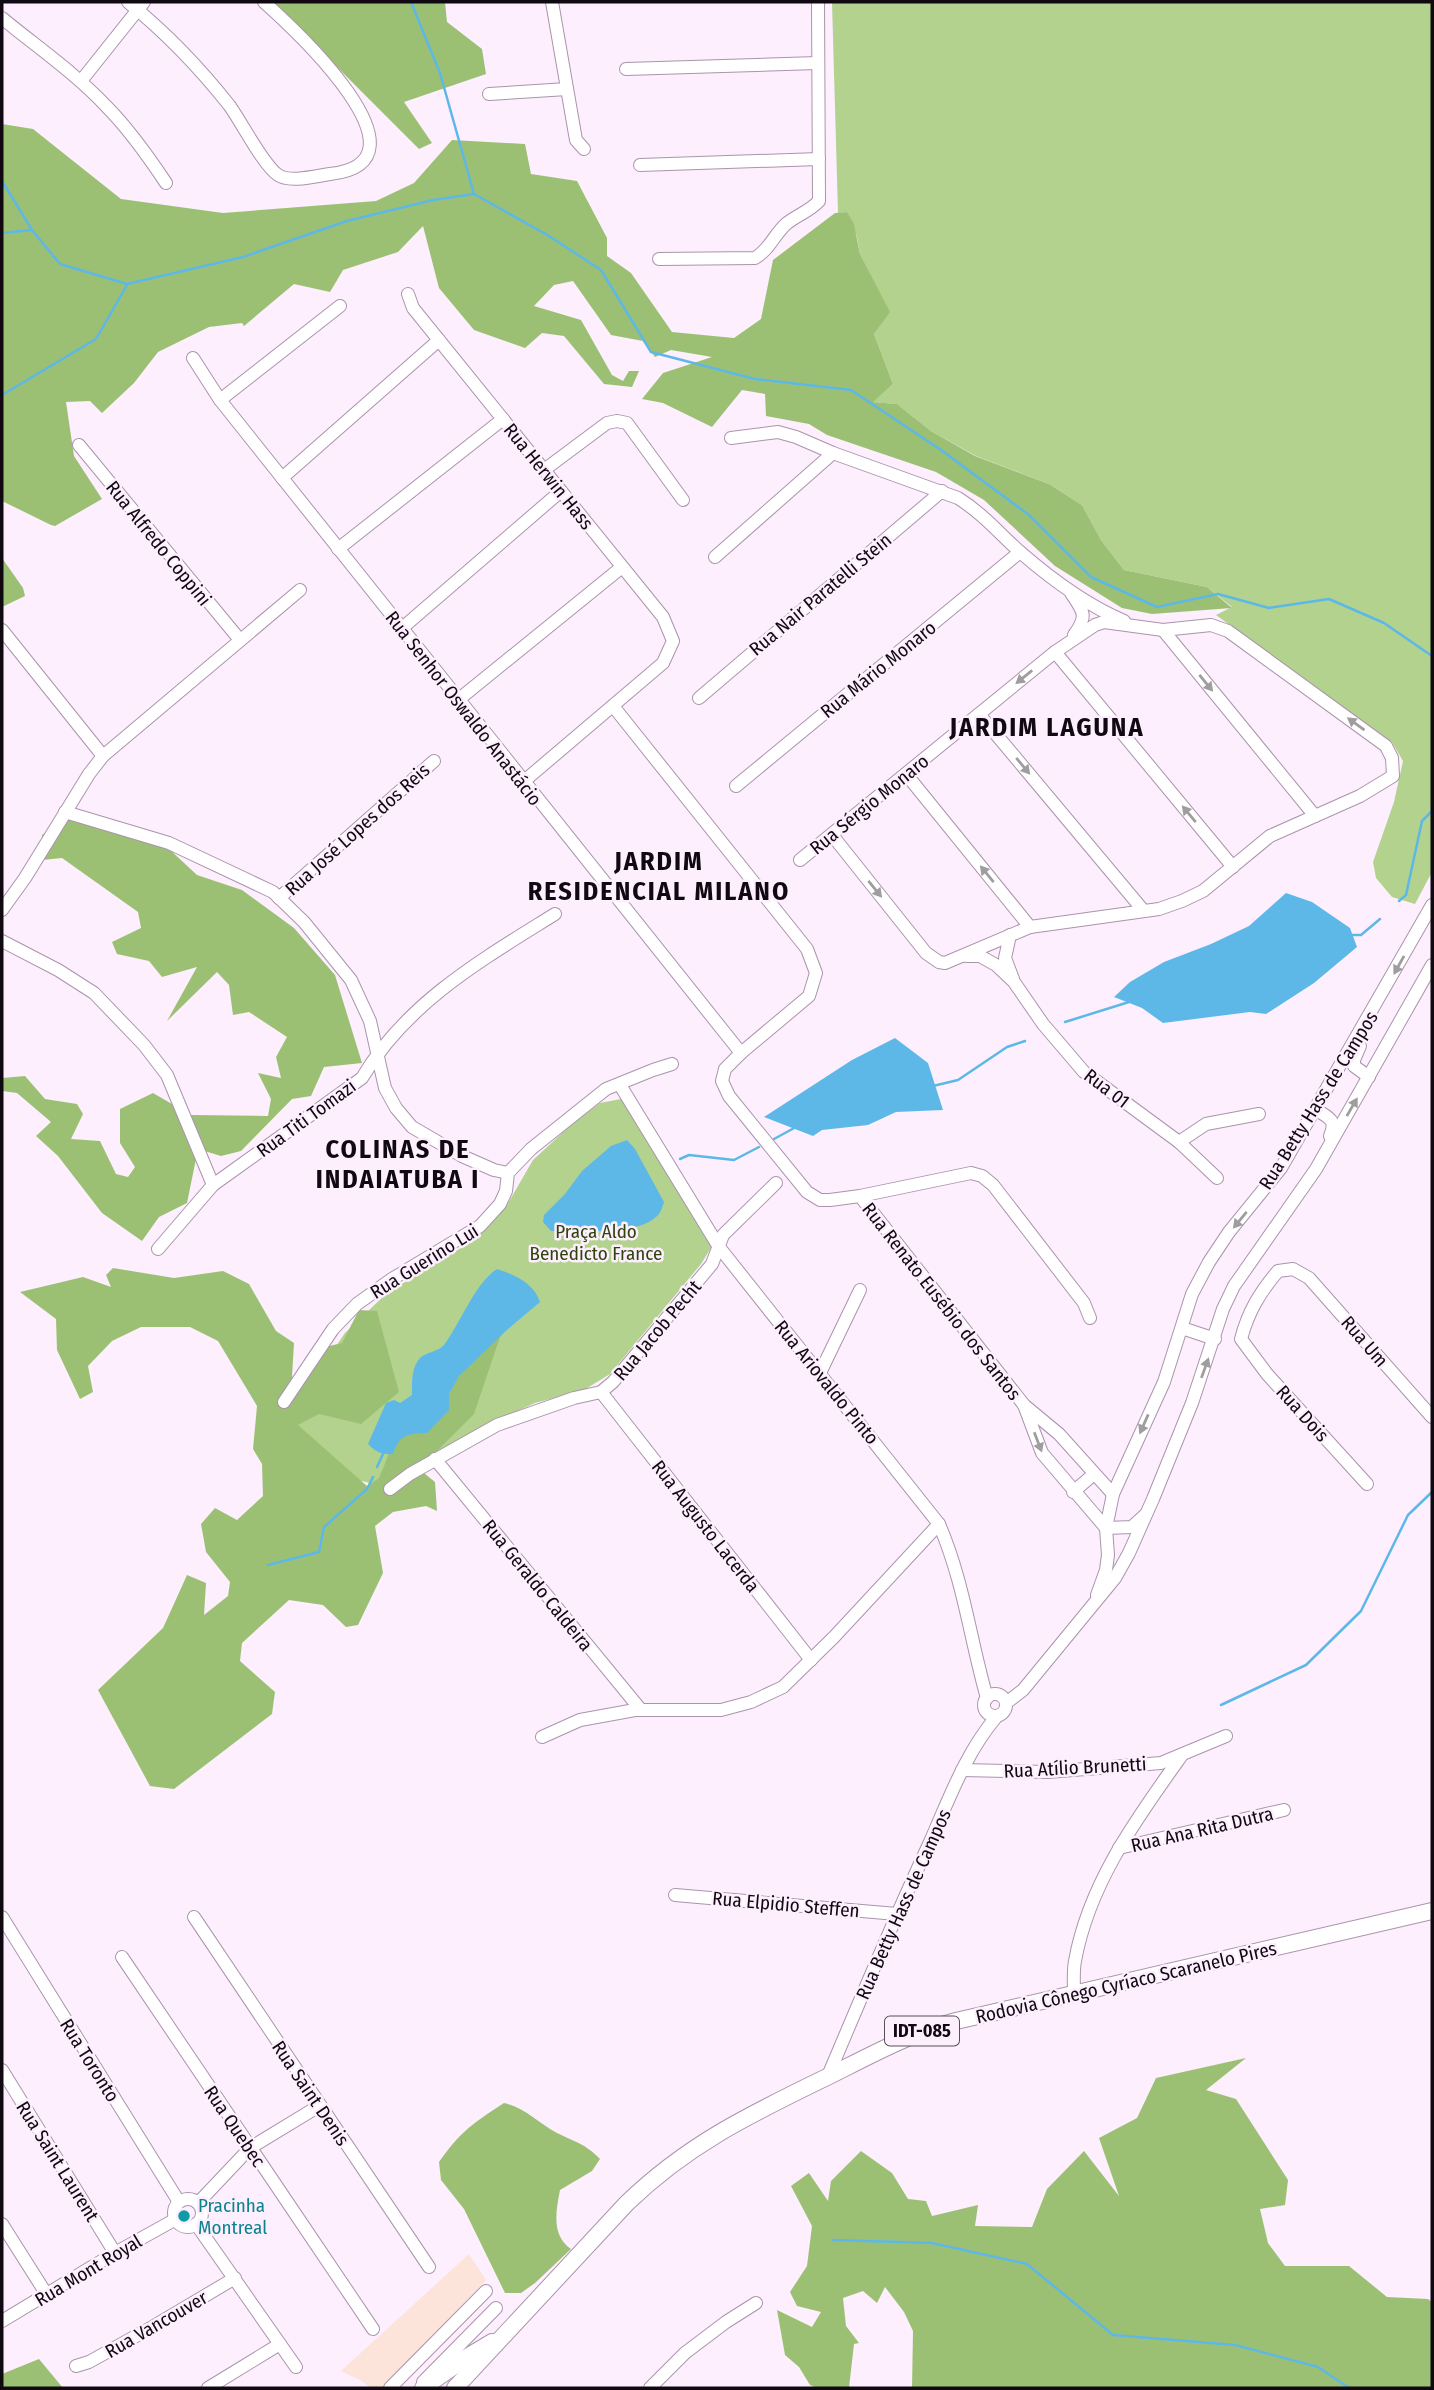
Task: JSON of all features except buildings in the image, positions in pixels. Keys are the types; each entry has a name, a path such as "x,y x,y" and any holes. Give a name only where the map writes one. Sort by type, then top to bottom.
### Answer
{"main road":[{"name":"Rodovia Cônego Cyríaco Scaranelo Pires","path":"455,2388 627,2203 681,2156 718,2132 905,2038 930,2028 1432,1911"},
{"name":"Rodovia Cônego Cyríaco Scaranelo Pires","path":"423,2388 467,2357 504,2336"}],"street":[{"path":"81,81 136,4 230,106 267,163 278,175 291,178 346,172 363,161 370,145 362,115 342,84 306,40 264,2"},
{"path":"552,2 576,140 584,149"},
{"path":"659,259 755,258 765,253 786,224 819,201 818,2"},
{"path":"2,19 81,81 127,129 166,183"},
{"path":"626,69 817,63"},
{"path":"489,94 567,89"},
{"path":"640,165 820,159"},
{"name":"Rua Herwin Hass","path":"408,294 413,308 663,617 673,641 663,663 613,706"},
{"path":"219,400 340,306"},
{"path":"282,478 439,340"},
{"name":"Rua Senhor Oswaldo Anastácio","path":"193,358 219,400 741,1053"},
{"path":"338,549 503,419"},
{"path":"544,470 607,423 627,423 683,500"},
{"path":"730,438 778,432 796,436 833,453 942,491 975,509 1020,552 1069,590 1137,627"},
{"name":"Rua Alfredo Coppini","path":"79,445 240,640"},
{"path":"715,557 833,453"},
{"path":"401,629 562,491"},
{"name":"Rua Nair Paratelli Stein","path":"699,698 942,491"},
{"name":"Rua Mário Monaro","path":"736,786 1020,552"},
{"path":"458,700 622,567"},
{"path":"3,905 25,877 103,756 300,590"},
{"path":"1069,590 1082,608 1084,616 1082,624 1069,641"},
{"name":"Rua Sérgio Monaro","path":"800,860 1069,641 1104,622 1163,630 1211,625 1228,631 1386,746 1392,758 1393,776 1360,796 1315,816"},
{"path":"2,630 103,756"},
{"path":"832,835 926,953 939,962 948,962 1030,927 1159,909 1203,891 1270,836 1315,816 1163,630"},
{"path":"1055,652 1233,867"},
{"path":"523,782 613,706 807,949 816,973 808,996 741,1053 722,1075 725,1089 807,1192 820,1200 860,1196 971,1173 982,1176 993,1185 1084,1303 1090,1318"},
{"path":"979,714 1143,910"},
{"name":"Rua José Lopes dos Reis","path":"279,898 434,761"},
{"path":"906,774 1030,927"},
{"path":"65,812 169,843 272,892 304,922 351,980 370,1021 385,1088 396,1108 412,1127 462,1156 508,1173"},
{"name":"Rua Betty Hass de Campos","path":"1093,1606 1106,1570 1106,1528 1113,1494 1164,1382 1192,1294 1209,1262 1281,1168 1432,905"},
{"name":"Rua Titi Tomazi","path":"158,1249 214,1185 362,1078 377,1053 425,1002 471,967 555,914"},
{"name":"Rua 01","path":"1010,934 1005,958 1014,982 1043,1024 1084,1072 1179,1142 1217,1178"},
{"path":"2,941 58,970 94,993 144,1045 167,1075 214,1185"},
{"name":"Rua 01","path":"962,956 988,960 1014,982"},
{"name":"Rua Betty Hass de Campos","path":"1006,1703 1023,1690 1115,1578 1146,1514 1192,1403 1223,1309 1234,1286 1315,1169 1432,965"},
{"path":"1369,1077 1358,1071 1354,1060 1381,997"},
{"name":"Rua Guerino Lui","path":"284,1402 333,1329 357,1304 392,1279 480,1226 500,1204 506,1191 508,1173 531,1149 606,1089 672,1065"},
{"name":"Rua Ariovaldo Pinto","path":"620,1085 719,1247 939,1524 963,1591 986,1703"},
{"path":"1315,1109 1334,1126 1315,1169"},
{"path":"1179,1142 1206,1124 1259,1114"},
{"name":"Rua Jacob Pecht","path":"390,1489 497,1425 574,1398 601,1392 613,1382 712,1264 723,1235 776,1183"},
{"name":"Rua Renato Eusébio dos Santos","path":"860,1196 1024,1405 1059,1434 1113,1494"},
{"name":"Rua Um","path":"1241,1339 1248,1315 1263,1289 1279,1271 1293,1269 1309,1278 1432,1418"},
{"path":"820,1373 860,1290"},
{"path":"1182,1328 1215,1339"},
{"name":"Rua Dois","path":"1241,1339 1267,1374 1367,1484"},
{"name":"Rua Augusto Lacerda","path":"601,1392 811,1660"},
{"name":"Rua Renato Eusébio dos Santos","path":"1024,1405 1042,1453 1106,1528"},
{"name":"Rua Geraldo Caldeira","path":"435,1460 641,1710"},
{"path":"1073,1492 1094,1474"},
{"path":"1106,1528 1132,1527 1146,1514"},
{"path":"542,1737 580,1720 641,1710 721,1710 751,1702 783,1687 939,1524"},
{"path":"993,1695 1000,1696 1006,1703 1003,1713 997,1716 988,1713 986,1703 993,1695"},
{"name":"Rua Betty Hass de Campos","path":"982,1733 986,1703"},
{"name":"Rua Betty Hass de Campos","path":"828,2076 962,1770 982,1733 997,1716"},
{"name":"Rua Atílio Brunetti","path":"962,1770 1048,1772 1161,1763 1226,1736"},
{"path":"1074,1994 1074,1962 1093,1900 1129,1829 1182,1754"},
{"name":"Rua Ana Rita Dutra","path":"1119,1848 1284,1810"},
{"name":"Rua Elpidio Steffen","path":"675,1895 897,1914"},
{"name":"Rua Toronto","path":"2,1917 179,2202"},
{"name":"Rua Saint Denis","path":"194,1917 318,2106 429,2267"},
{"name":"Rua Quebec","path":"122,1957 373,2329"},
{"name":"Rua Saint Laurent","path":"2,2070 115,2253"},
{"path":"198,2203 250,2148 318,2106"},
{"path":"191,2199 198,2203 201,2212 196,2224 185,2226 176,2219 174,2210 179,2202 191,2199"},
{"name":"Rua Mont Royal","path":"2,2321 176,2219"},
{"path":"2,2224 47,2295"},
{"path":"196,2224 296,2367"},
{"name":"Rua Vancouver","path":"76,2366 89,2362 234,2278"},
{"path":"390,2388 486,2291"},
{"path":"650,2388 685,2353 756,2303"},
{"path":"418,2388 496,2308"},
{"path":"442,2336 455,2350"},
{"path":"208,2388 280,2344"}],"shaded area":[{"path":"469,2254 486,2280 383,2388 370,2388 341,2371"}],"green space":[{"path":"272,2 445,2 447,22 482,49 486,74 404,102 432,143 419,149"},
{"path":"832,2 1432,2 1432,872 1415,904 1392,897 1376,878 1373,862 1394,802 1403,761 1392,742 1216,615 1232,607 1207,587 1124,570 1101,540 1082,505 1049,484 976,456 931,431 897,404 872,402 893,384 874,334 889,312 860,254 857,237 847,212 838,213"},
{"path":"2,124 33,129 121,199 223,213 376,201 414,183 452,140 525,144 531,174 577,181 607,238 607,256 631,273 672,332 734,338 761,319 773,260 835,213 847,212 854,224 860,254 890,312 874,334 893,384 873,402 897,404 931,431 975,456 1049,484 1082,505 1101,540 1124,570 1207,587 1232,608 1152,614 1122,608 1055,566 984,500 936,472 827,435 809,424 766,416 765,394 742,390 712,427 663,403 642,399 663,373 712,357 671,350 655,357 643,341 611,335 573,281 554,285 534,306 581,320 612,375 623,381 629,371 639,371 632,387 604,384 564,336 542,333 525,348 474,330 439,288 423,226 398,252 343,270 330,292 294,284 244,326 242,323 209,327 158,352 134,383 102,413 90,401 66,402 74,456 102,499 55,526 51,525 2,501"},
{"path":"2,558 23,588 25,596 2,607"},
{"path":"66,819 169,849 197,875 242,890 294,928 335,975 362,1063 324,1067 311,1096 292,1099 241,1151 221,1156 198,1149 187,1203 159,1217 142,1241 102,1213 58,1156 36,1136 51,1122 17,1093 2,1091 2,1078 25,1076 45,1099 77,1104 83,1114 71,1139 100,1141 116,1174 128,1177 135,1167 120,1143 120,1109 153,1093 191,1115 268,1116 271,1099 258,1073 281,1078 276,1057 287,1037 249,1012 233,1015 229,985 217,972 167,1021 197,967 162,977 149,961 117,954 112,942 141,928 138,912 62,858 42,860 42,835"},
{"name":"Praça Aldo Benedicto France","path":"621,1099 714,1243 701,1264 610,1374 584,1390 535,1403 483,1426 383,1486 357,1480 278,1431 345,1333 387,1293 474,1240 507,1205 533,1160 572,1124 600,1103"},
{"path":"113,1268 174,1278 223,1271 249,1284 276,1331 294,1343 292,1377 300,1388 317,1349 342,1343 359,1310 377,1311 399,1392 361,1424 319,1414 298,1425 367,1486 379,1478 400,1427 453,1368 503,1328 474,1414 419,1469 435,1482 437,1511 426,1506 393,1512 375,1526 383,1573 358,1625 346,1627 323,1605 289,1600 242,1643 240,1661 275,1692 272,1714 174,1789 150,1786 98,1690 163,1628 187,1575 206,1583 204,1615 228,1596 230,1582 206,1552 201,1524 215,1508 237,1520 263,1496 262,1464 253,1449 257,1406 218,1341 190,1327 141,1327 112,1341 88,1366 93,1392 80,1399 57,1350 56,1319 20,1292 83,1277 111,1287 106,1275"},
{"path":"1246,2058 1206,2090 1236,2099 1288,2180 1285,2205 1260,2209 1268,2243 1285,2266 1349,2266 1387,2297 1428,2299 1432,2302 1432,2388 912,2388 913,2331 904,2312 885,2287 877,2303 863,2291 843,2298 846,2326 859,2343 854,2344 849,2388 817,2388 810,2385 799,2367 785,2355 777,2310 812,2327 821,2312 797,2306 790,2292 807,2266 812,2226 791,2186 809,2173 828,2201 831,2181 861,2151 892,2173 908,2199 926,2201 932,2216 978,2205 975,2226 1032,2227 1047,2189 1084,2151 1119,2196 1099,2138 1137,2118 1156,2078"},
{"path":"504,2103 519,2108 557,2133 585,2147 600,2159 592,2171 560,2190 556,2222 560,2237 571,2249 521,2293 505,2293 464,2209 441,2180 439,2162 468,2129"},
{"path":"39,2359 63,2388 2,2388 2,2374"}],"water":[{"path":"1286,893 1312,902 1350,928 1357,947 1314,983 1266,1014 1250,1012 1163,1023 1142,1008 1114,997 1130,982 1164,962 1249,926"},
{"path":"895,1038 928,1063 943,1110 896,1112 868,1125 822,1130 813,1136 764,1117 852,1060"},
{"path":"627,1140 635,1149 664,1202 659,1214 647,1223 621,1230 551,1231 543,1222 544,1215 565,1194 582,1171 611,1146"},
{"path":"497,1269 529,1285 540,1302 459,1376 449,1394 449,1410 427,1433 405,1436 398,1442 393,1454 376,1451 368,1444 386,1403 394,1400 400,1403 412,1395 417,1362 444,1345 475,1294"}],"waterway":[{"path":"411,2 440,73 474,194 549,236 601,270 651,352 755,379 851,390 941,450 1029,515 1091,577 1157,607 1218,594 1269,608 1329,599 1384,623 1432,656"},
{"path":"2,181 32,230 60,264 127,284 243,257 347,221 433,200 474,194"},
{"path":"2,233 32,230"},
{"path":"2,395 96,339 127,285"},
{"path":"1399,901 1406,895 1422,821 1432,811"},
{"path":"1349,935 1361,935 1380,919"},
{"path":"1065,1022 1129,1002"},
{"path":"933,1086 958,1080 1007,1047 1025,1041"},
{"path":"774,1139 796,1127"},
{"path":"680,1159 689,1155 734,1160 759,1147"},
{"path":"377,1467 383,1454"},
{"path":"268,1565 319,1552 324,1527 367,1489 373,1477"},
{"path":"1221,1705 1306,1665 1361,1611 1408,1515 1432,1492"},
{"path":"833,2240 932,2243 1027,2264 1113,2335 1235,2345 1318,2367 1349,2388"}],"place":[{"name":"Pracinha Montreal","path":"184,2216"}],"district":[{"name":"JARDIM LAGUNA","path":"1047,727"},
{"name":"JARDIM RESIDENCIAL MILANO","path":"659,876"},
{"name":"COLINAS DE INDAIATUBA I","path":"398,1164"}]}
